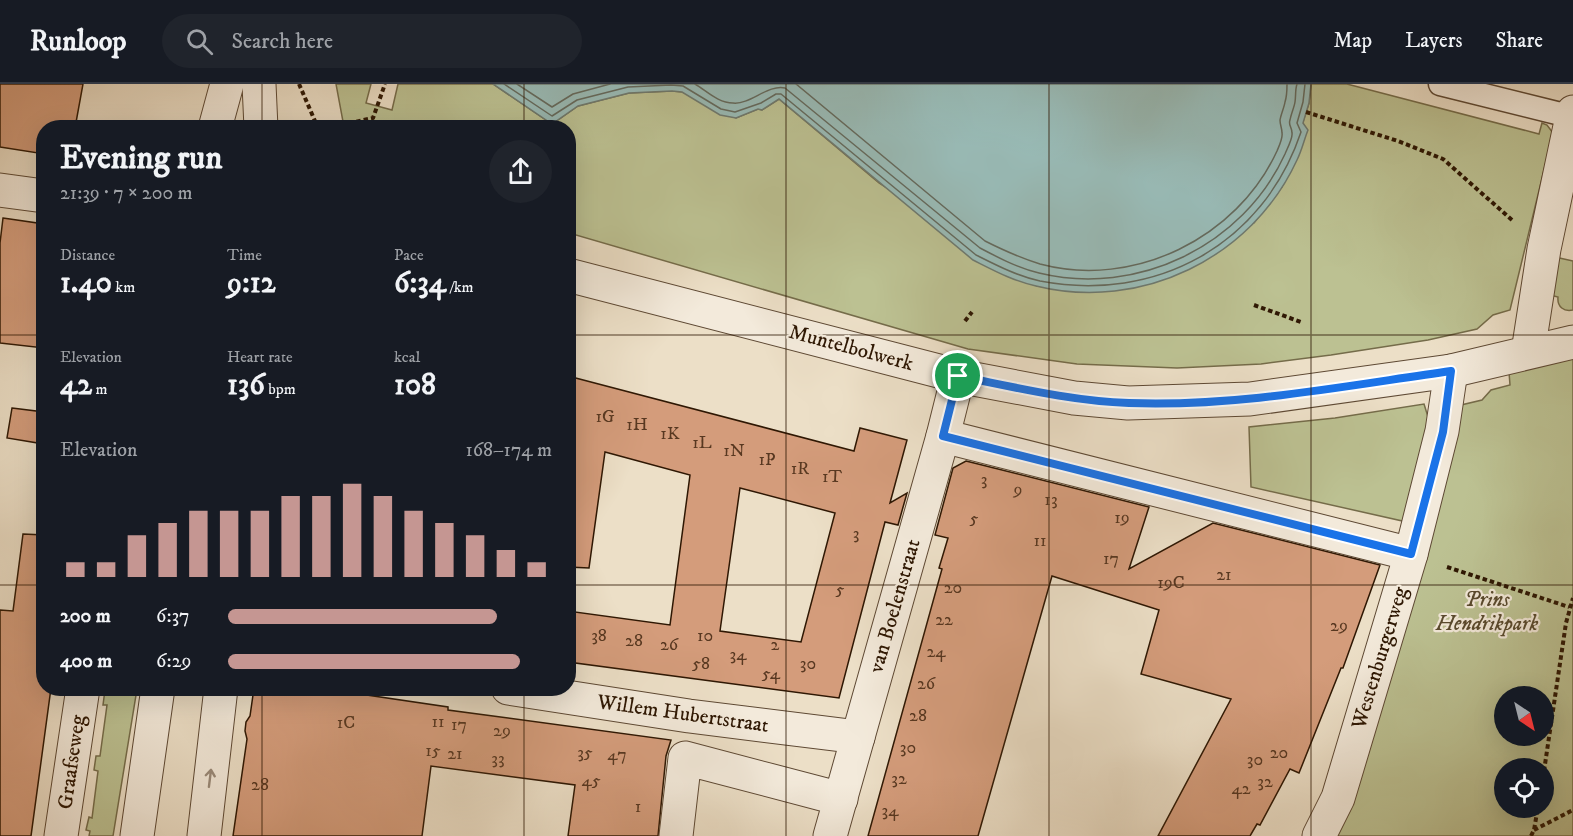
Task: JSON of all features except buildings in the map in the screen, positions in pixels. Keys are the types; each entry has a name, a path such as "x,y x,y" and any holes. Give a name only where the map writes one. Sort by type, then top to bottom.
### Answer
{"street":[{"path":"216,120 227,84"},
{"path":"259,84 261,120"},
{"path":"1528,352 1544,249 1573,115"},
{"path":"0,190 36,195"},
{"name":"Muntelbolwerk","path":"576,277 958,376 1074,398 1128,403 1188,403 1250,399 1451,371 1573,342"},
{"name":"Westenburgerweg","path":"1319,836 1338,798 1411,554 1443,432 1451,371"},
{"name":"van Boelenstraat","path":"830,836 958,376"},
{"path":"943,436 1411,554"},
{"name":"Graafseweg","path":"61,836 81,696"},
{"path":"137,836 157,696"},
{"path":"204,836 220,696"},
{"name":"Willem Hubertstraat","path":"560,696 689,716 858,736"},
{"path":"676,836 689,716"},
{"path":"686,758 841,799"}],"lane":[{"path":"1440,84 1573,115"}],"path":[{"path":"299,84 315,120"},
{"path":"364,120 373,118 385,84"},
{"path":"1306,112 1398,141 1443,159 1544,249"},
{"path":"1254,305 1301,322"},
{"path":"965,321 972,312"},
{"path":"1411,554 1569,607"},
{"path":"1546,758 1569,607 1573,598"},
{"path":"1534,830 1573,810"},
{"path":"1531,836 1536,818"}],"green space":[{"path":"336,84 371,84 366,103 392,110 398,84 493,84 546,120 343,120"},
{"path":"1311,84 1347,84 1539,134 1542,123 1547,125 1553,133 1510,310 1493,315 1477,329 1428,340 1331,355 1261,364 1177,368 1077,364 968,349 576,235 576,120 558,120 578,106 629,93 683,92 736,118 758,109 762,110 779,99 879,183 1037,286 1091,292 1254,223 1282,187 1309,103"},
{"path":"1555,257 1573,261 1573,310 1564,309 1559,304 1558,297 1546,294"},
{"name":"Prins Hendrikpark","path":"1573,358 1573,836 1332,836 1457,406 1482,400 1491,390 1510,385 1509,372"},
{"path":"1424,404 1429,420 1407,522 1251,487 1249,427 1335,418"},
{"path":"104,696 136,696 113,836 89,836 90,831 86,830 89,817 92,818 98,771 94,770 96,756 100,756 107,705 103,705"}],"water":[{"path":"493,84 1311,84 1309,103 1303,123 1308,130 1299,156 1277,195 1252,225 1222,250 1189,270 1153,283 1115,291 1076,292 1036,286 1003,275 973,260 779,99 762,110 758,109 736,118 720,115 682,92 629,93 578,106 558,120 546,120"}],"route":[{"path":"1451,371 1443,432 1411,554 943,436 958,376 1074,398 1128,403 1188,403 1250,399 1451,371"}]}
